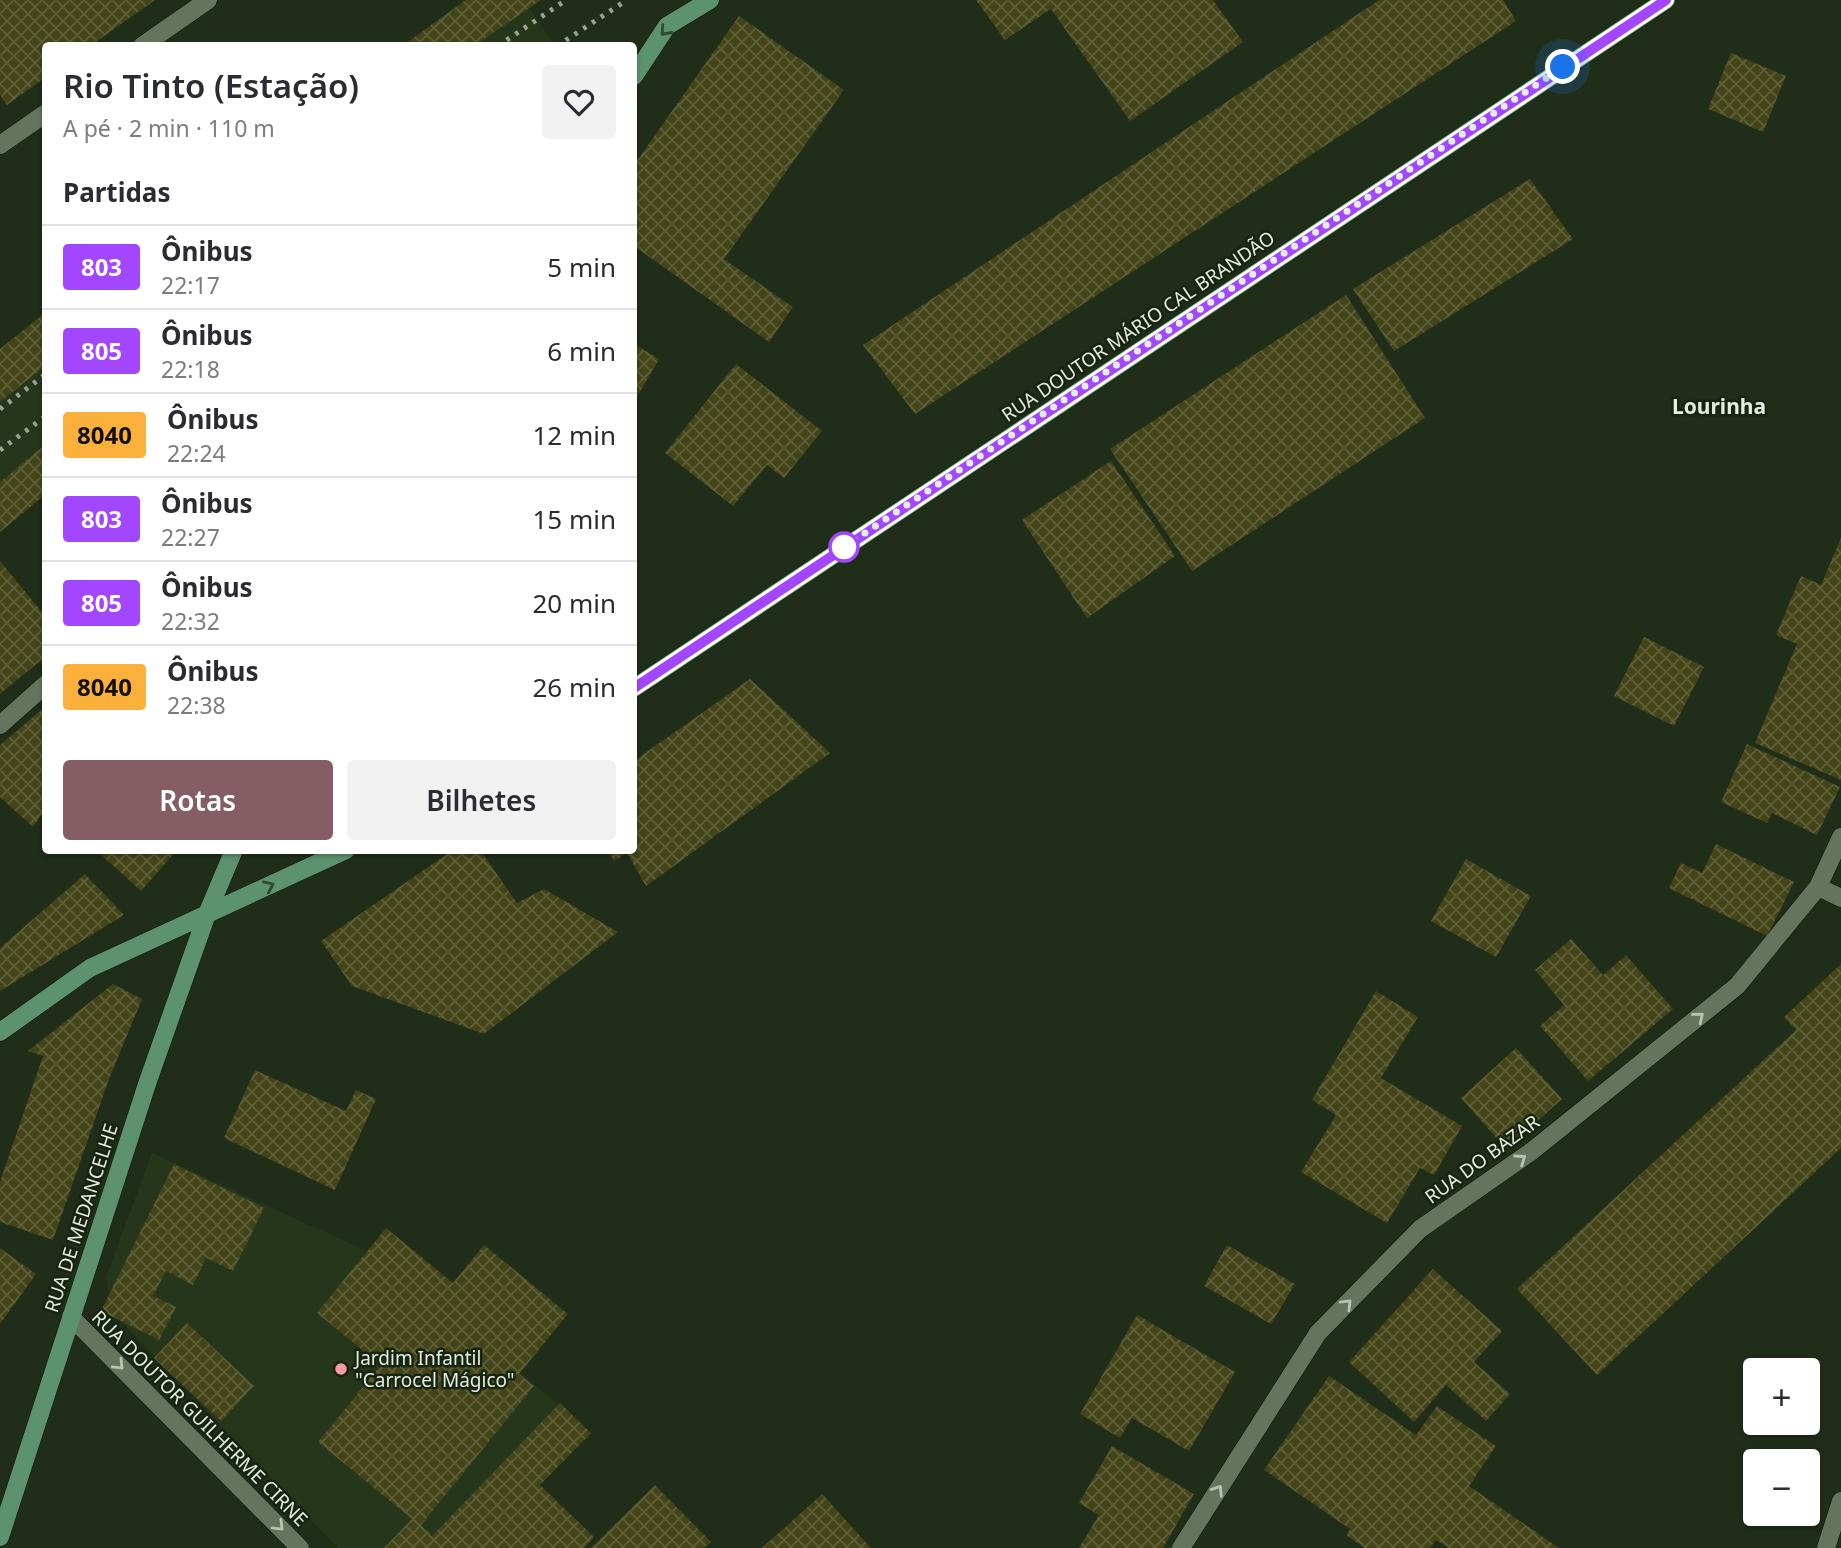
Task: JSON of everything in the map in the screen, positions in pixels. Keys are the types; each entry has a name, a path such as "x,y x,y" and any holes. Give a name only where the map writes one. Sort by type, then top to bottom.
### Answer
{"street":[{"path":"148,42 208,0"},
{"path":"637,71 667,26 710,0"},
{"name":"RUA DOUTOR MÁRIO CAL BRANDÃO","path":"637,686 1666,0"},
{"path":"0,145 42,116"},
{"path":"0,725 42,688"},
{"name":"RUA DO BAZAR","path":"1181,1548 1318,1333 1420,1230 1532,1151 1737,986 1818,887 1841,837"},
{"name":"RUA DE MEDANCELHE","path":"0,1537 148,1081 207,914 232,854"},
{"path":"0,1032 90,968 337,854"},
{"path":"1818,887 1841,898"},
{"name":"RUA DOUTOR GUILHERME CIRNE","path":"71,1317 300,1548"},
{"path":"1826,1548 1841,1501"}],"shaded area":[{"path":"466,0 541,0 529,8 553,42 408,42"},
{"path":"42,314 42,497 0,532 0,349"},
{"name":"Jardim Infantil \"Carrocel Mágico\"","path":"152,1153 380,1257 585,1426 469,1548 338,1548 112,1312 106,1277"}],"building":[{"path":"0,0 155,0 96,42 42,42 42,80 7,105 0,95"},
{"path":"466,0 541,0 480,42 408,42"},
{"path":"976,0 1213,0 1243,42 1130,121 1051,9 1005,40"},
{"path":"1379,0 1503,0 1516,21 915,414 863,345"},
{"path":"739,16 844,90 724,259 793,307 769,342 637,248 637,161"},
{"path":"1731,53 1786,76 1763,132 1708,109"},
{"path":"1530,179 1573,239 1394,351 1353,289"},
{"path":"1346,295 1425,418 1192,571 1110,449"},
{"path":"42,315 42,368 0,402 0,349"},
{"path":"637,346 659,359 637,397"},
{"path":"736,364 822,431 784,478 767,465 733,506 665,453"},
{"path":"42,447 42,497 0,532 0,482"},
{"path":"1111,461 1175,556 1087,618 1022,520"},
{"path":"1841,538 1841,780 1755,743 1797,644 1776,635 1801,576 1821,585"},
{"path":"0,561 42,612 42,659 0,694"},
{"path":"1644,637 1704,667 1674,726 1614,696"},
{"path":"750,679 830,753 646,886 628,854 637,854 637,759"},
{"path":"42,709 42,814 33,827 0,797 0,745"},
{"path":"1747,744 1840,787 1817,835 1772,813 1767,823 1721,802"},
{"path":"1716,844 1794,882 1767,936 1669,888 1681,863 1702,873"},
{"path":"100,854 173,854 141,891"},
{"path":"447,854 483,854 517,903 544,889 618,932 484,1034 352,986 321,941"},
{"path":"610,854 625,854 614,861"},
{"path":"1466,859 1531,896 1496,957 1431,921"},
{"path":"85,874 124,915 0,991 0,948"},
{"path":"1571,939 1603,975 1626,955 1673,1009 1588,1081 1540,1026 1564,1005 1535,970"},
{"path":"1841,964 1841,1148 1597,1375 1517,1289 1796,1030 1784,1017"},
{"path":"113,984 142,999 109,1079 53,1240 0,1222 0,1182 43,1056 28,1051"},
{"path":"1376,991 1418,1017 1381,1078 1462,1126 1434,1175 1420,1168 1387,1223 1301,1172 1336,1115 1312,1100"},
{"path":"1516,1048 1562,1099 1506,1149 1461,1098"},
{"path":"255,1070 346,1111 356,1090 376,1099 335,1190 224,1138"},
{"path":"174,1164 264,1208 233,1271 206,1258 193,1285 166,1271 153,1296 176,1307 159,1340 101,1311"},
{"path":"386,1228 453,1283 484,1245 568,1314 519,1374 534,1386 421,1525 432,1536 560,1403 591,1433 540,1485 594,1537 584,1548 384,1548 412,1519 318,1442 381,1365 317,1313"},
{"path":"1227,1245 1295,1284 1271,1324 1204,1286"},
{"path":"0,1248 36,1274 0,1324"},
{"path":"1433,1269 1502,1331 1474,1362 1510,1394 1486,1421 1446,1385 1414,1422 1349,1362"},
{"path":"1137,1315 1235,1372 1189,1451 1132,1418 1120,1438 1080,1414"},
{"path":"187,1323 254,1386 221,1421 154,1358"},
{"path":"1329,1376 1416,1435 1437,1406 1496,1446 1469,1486 1559,1548 1449,1548 1436,1540 1430,1548 1365,1548 1346,1535 1350,1529 1264,1470"},
{"path":"1112,1446 1194,1494 1163,1548 1079,1548 1099,1515 1079,1503"},
{"path":"655,1485 711,1542 704,1548 591,1548"},
{"path":"822,1494 871,1548 762,1548"}],"railway":[{"path":"504,42 566,0"},
{"path":"563,42 627,0"},
{"path":"0,409 42,377"},
{"path":"0,450 42,419"}],"bus line":[{"name":"803","path":"637,686 1666,0"}],"place":[{"name":"Jardim Infantil \"Carrocel Mágico\"","path":"341,1369"}],"district":[{"name":"Lourinha","path":"1719,406"}],"route":[{"path":"844,547 1563,67"}]}
